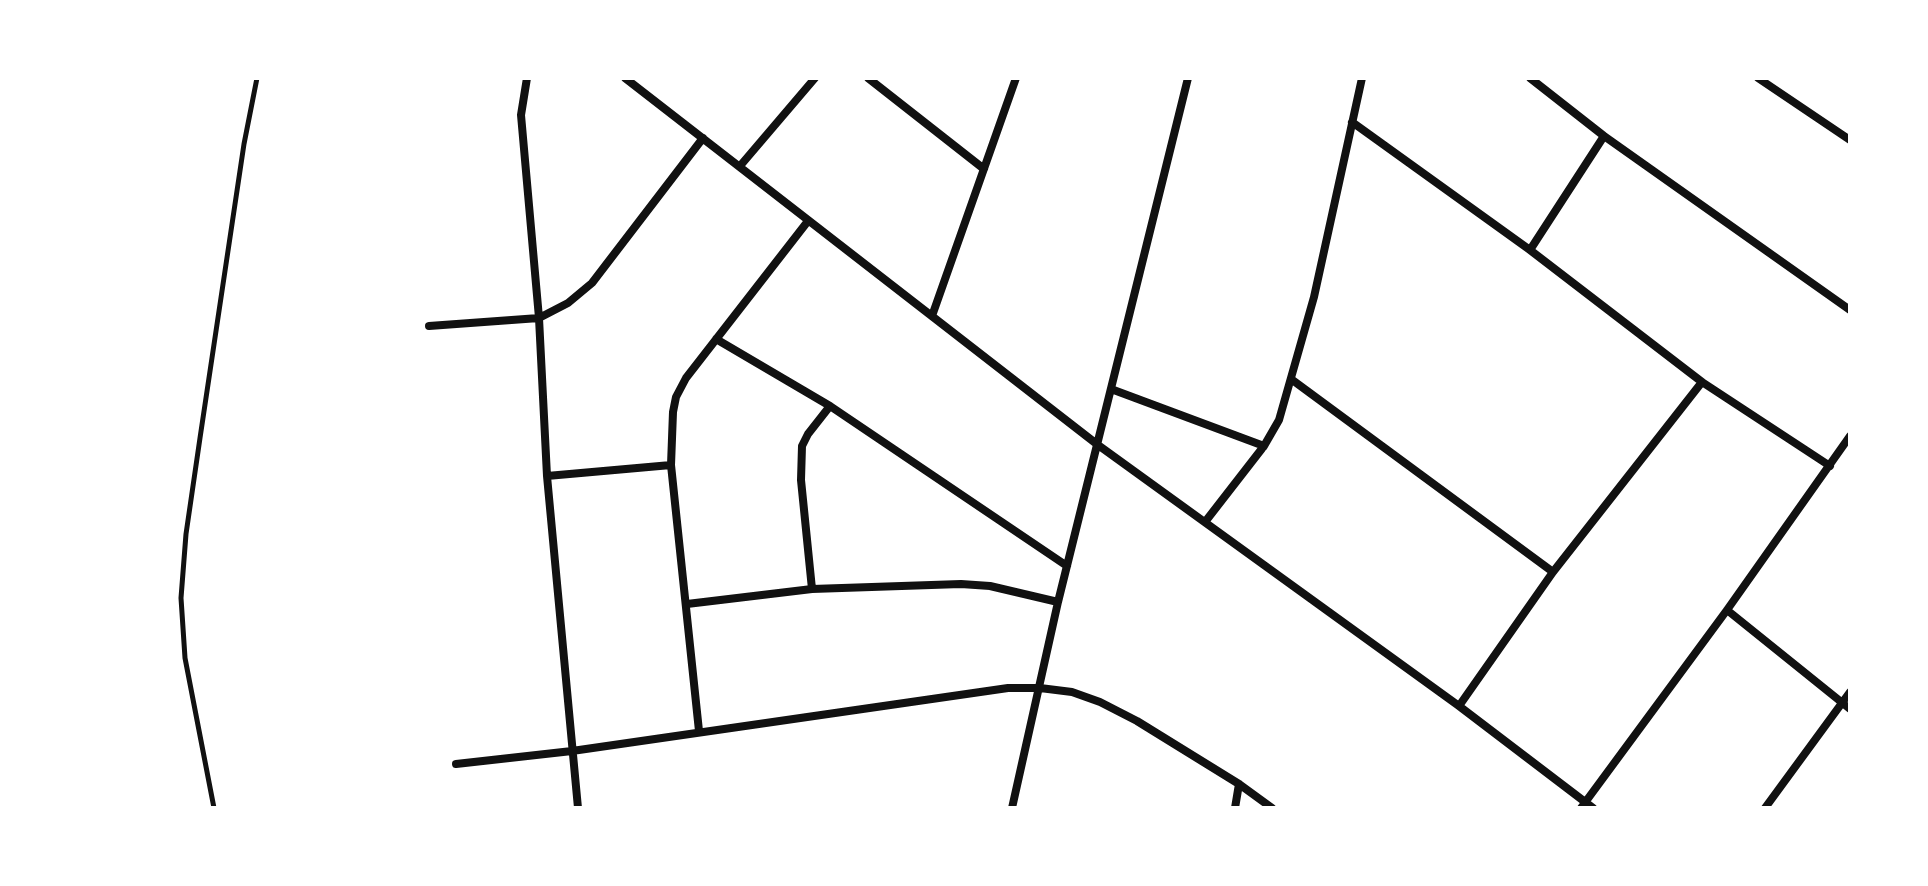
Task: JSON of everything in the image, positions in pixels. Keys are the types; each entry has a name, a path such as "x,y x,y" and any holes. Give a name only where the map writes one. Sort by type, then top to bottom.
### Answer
{"street":[{"path":"527,78 521,115 539,318 547,476 578,808"},
{"path":"625,78 1098,445 1459,706 1586,806 1850,436"},
{"path":"740,166 815,78"},
{"path":"868,78 984,169"},
{"path":"932,316 1016,78"},
{"path":"1012,808 1058,602 1188,78"},
{"path":"1205,522 1264,446 1279,420 1314,297 1362,78"},
{"path":"1530,78 1604,136 1850,310"},
{"path":"1758,78 1850,140"},
{"path":"1352,122 1530,250 1702,382 1830,466"},
{"path":"1530,250 1604,136"},
{"path":"429,326 539,318 568,303 592,283 703,138"},
{"path":"699,731 671,465 671,432 676,397 686,378 808,221"},
{"path":"716,339 830,406 1067,566"},
{"path":"1291,379 1553,572"},
{"path":"1459,706 1553,572 1702,382"},
{"path":"1111,389 1264,446"},
{"path":"812,589 801,480 802,446 830,406"},
{"path":"547,476 671,465"},
{"path":"687,604 812,589 961,584 990,586 1058,602"},
{"path":"1727,610 1846,706"},
{"path":"456,764 572,751 1008,688 1040,688 1072,692 1137,721 1272,808"},
{"path":"1765,808 1846,706 1850,692"},
{"path":"1235,808 1239,784"}],"path":[{"path":"214,808 185,658 181,598 186,534 202,422 244,144 257,78"}]}
